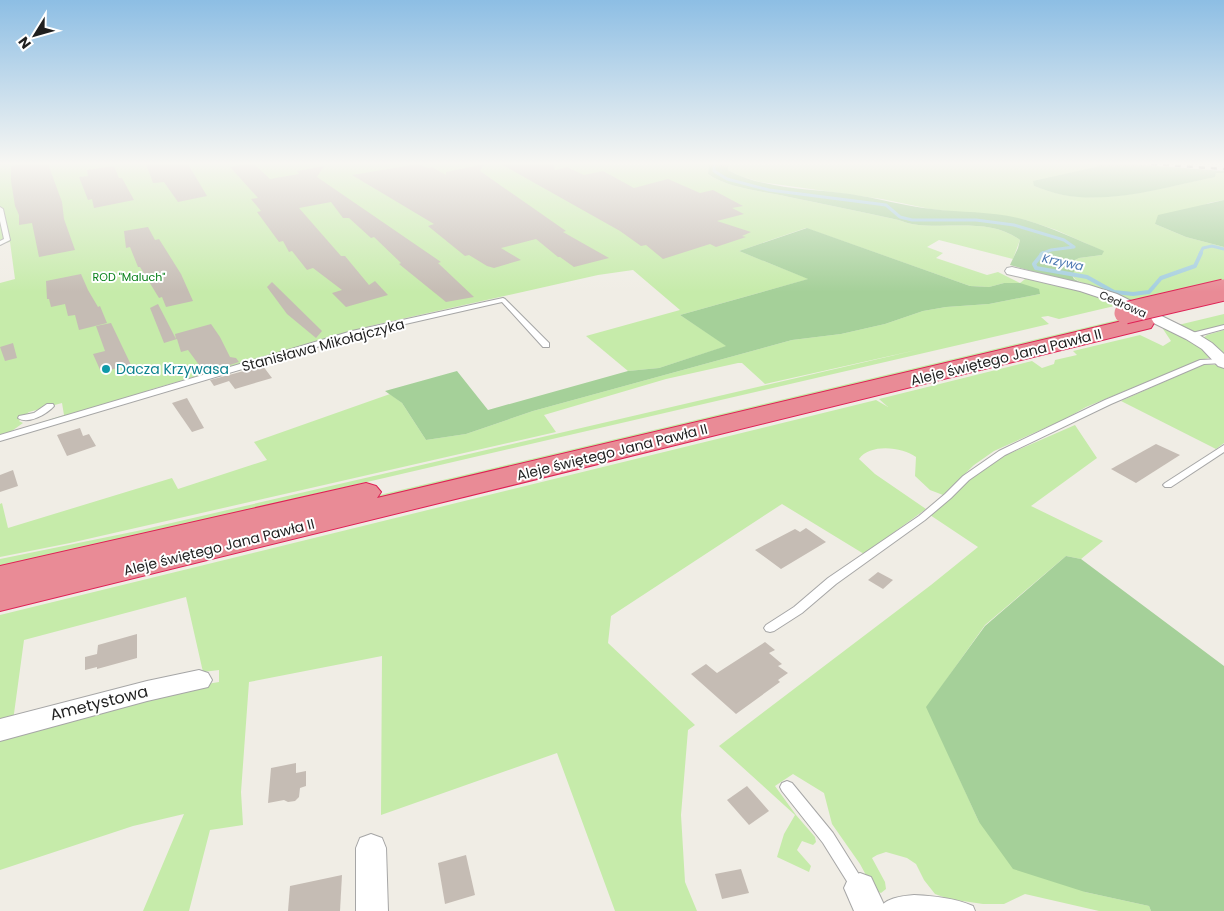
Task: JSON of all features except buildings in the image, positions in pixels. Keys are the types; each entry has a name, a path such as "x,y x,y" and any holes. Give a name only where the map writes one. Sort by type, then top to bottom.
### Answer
{"highway":[{"name":"Aleje świętego Jana Pawła II","path":"0,599 1134,318 1224,290"},
{"name":"Aleje świętego Jana Pawła II","path":"0,577 1134,318 1224,303"}],"street":[{"name":"Cedrowa","path":"1012,271 1103,294 1191,336 1207,346 1223,362"},
{"name":"Ametystowa","path":"0,730 101,702 199,680"},
{"path":"371,848 372,911"}],"lane":[{"path":"0,209 7,240 0,243"},
{"name":"Stanisława Mikołajczyka","path":"0,438 355,333 503,300 546,345"},
{"path":"1191,336 1224,327"},
{"path":"770,628 798,610 832,582 922,518 966,478 1002,453 1108,402 1204,362 1223,362"},
{"path":"22,418 32,417 45,411 50,406"},
{"path":"26,431 32,417"},
{"path":"1168,484 1224,448"},
{"path":"787,786 828,838 865,900"},
{"path":"885,911 897,904 913,902 968,911"}],"green space":[{"name":"ROD \"Maluch\"","path":"0,207 836,207 912,224 981,226 1008,233 1020,240 1013,259 939,240 927,247 943,253 936,258 987,275 998,272 1020,283 1029,276 1123,304 1059,319 1048,316 1041,317 1049,324 0,567 0,559 137,531 921,349 765,384 742,363 666,379 544,415 556,432 70,543 0,557 0,504 2,503 8,528 172,478 178,489 267,460 254,442 390,394 402,403 426,440 466,434 533,411 792,340 841,334 885,324 923,311 946,307 989,304 1040,294 1004,283 989,287 970,286 806,228 739,251 809,279 680,315 727,346 659,368 628,371 586,336 680,310 633,270 598,275 370,326 149,390 141,396 36,424 64,415 62,403 29,412 19,421 23,423 9,433 0,436 0,283 15,279 10,242 0,244"},
{"path":"836,207 914,207 1014,217 1065,234 1104,251 1102,255 1079,258 1073,261 1075,270 1072,275 1074,279 1091,288 1010,265 1020,240 1008,233 981,226 912,224"},
{"path":"918,207 1200,207 1155,224 1186,237 1224,247 1224,280 1129,303 1091,288 1075,279 1072,275 1073,261 1079,258 1102,255 1103,251 1056,230 1026,220"},
{"path":"1195,207 1224,207 1224,247 1186,237 1155,224 1158,215"},
{"path":"807,228 970,286 989,287 1004,283 1020,283 1039,289 1040,294 989,304 946,307 923,311 885,324 841,334 792,340 533,411 466,434 426,440 402,403 385,391 457,371 488,410 628,371 659,368 726,346 680,315 808,279 739,251"},
{"path":"1224,314 1224,325 1196,333 1174,326"},
{"path":"1130,317 1135,319 0,591 0,585"},
{"path":"1169,327 1187,336 1213,357 1200,360 1086,407 1065,419 994,451 974,465 943,495 930,490 915,476 916,457 903,451 887,448 864,454 859,459 875,474 926,509 864,554 782,504 611,616 608,643 695,725 688,730 681,815 685,882 697,911 615,911 557,753 381,815 382,656 249,682 241,792 243,825 210,830 189,911 143,911 184,814 133,826 0,870 0,734 147,694 219,682 219,670 203,672 186,597 24,640 13,721 0,725 0,615 876,400 888,407 879,399 1032,361 1042,368 1054,364 1055,360 1077,355 1073,351 1140,335 1163,346 1171,341 1163,329"},
{"path":"1224,330 1224,357 1202,339 1207,335"},
{"path":"1204,364 1217,365 1224,369 1224,443 1216,449 1121,401"},
{"path":"1075,425 1097,458 1031,506 1103,541 1081,559 1066,556 985,625 927,707 979,822 1085,892 1149,906 1151,911 1099,911 1025,894 1004,904 983,904 949,899 935,894 924,880 916,864 907,858 886,852 872,858 885,882 886,889 881,893 874,890 860,864 832,824 824,793 793,774 775,786 815,837 816,842 813,845 802,841 797,850 811,866 809,872 777,857 784,834 795,815 719,746 978,547 930,515 970,479 1006,455"},
{"path":"1066,556 1081,559 1224,666 1224,911 1151,911 1149,906 1085,892 1013,869 979,822 926,707 985,626"}],"waterway":[{"name":"Krzywa","path":"888,207 900,217 912,220 976,220 1014,225 1064,240 1074,247 1051,250 1043,253"},
{"name":"Krzywa","path":"1200,254 1203,248 1212,246 1224,249"},
{"name":"Krzywa","path":"1043,253 1034,264 1036,268 1087,277 1114,292 1133,294 1149,292 1161,278 1195,266 1201,253"}],"place":[{"name":"Dacza Krzywasa","path":"106,369"}]}
